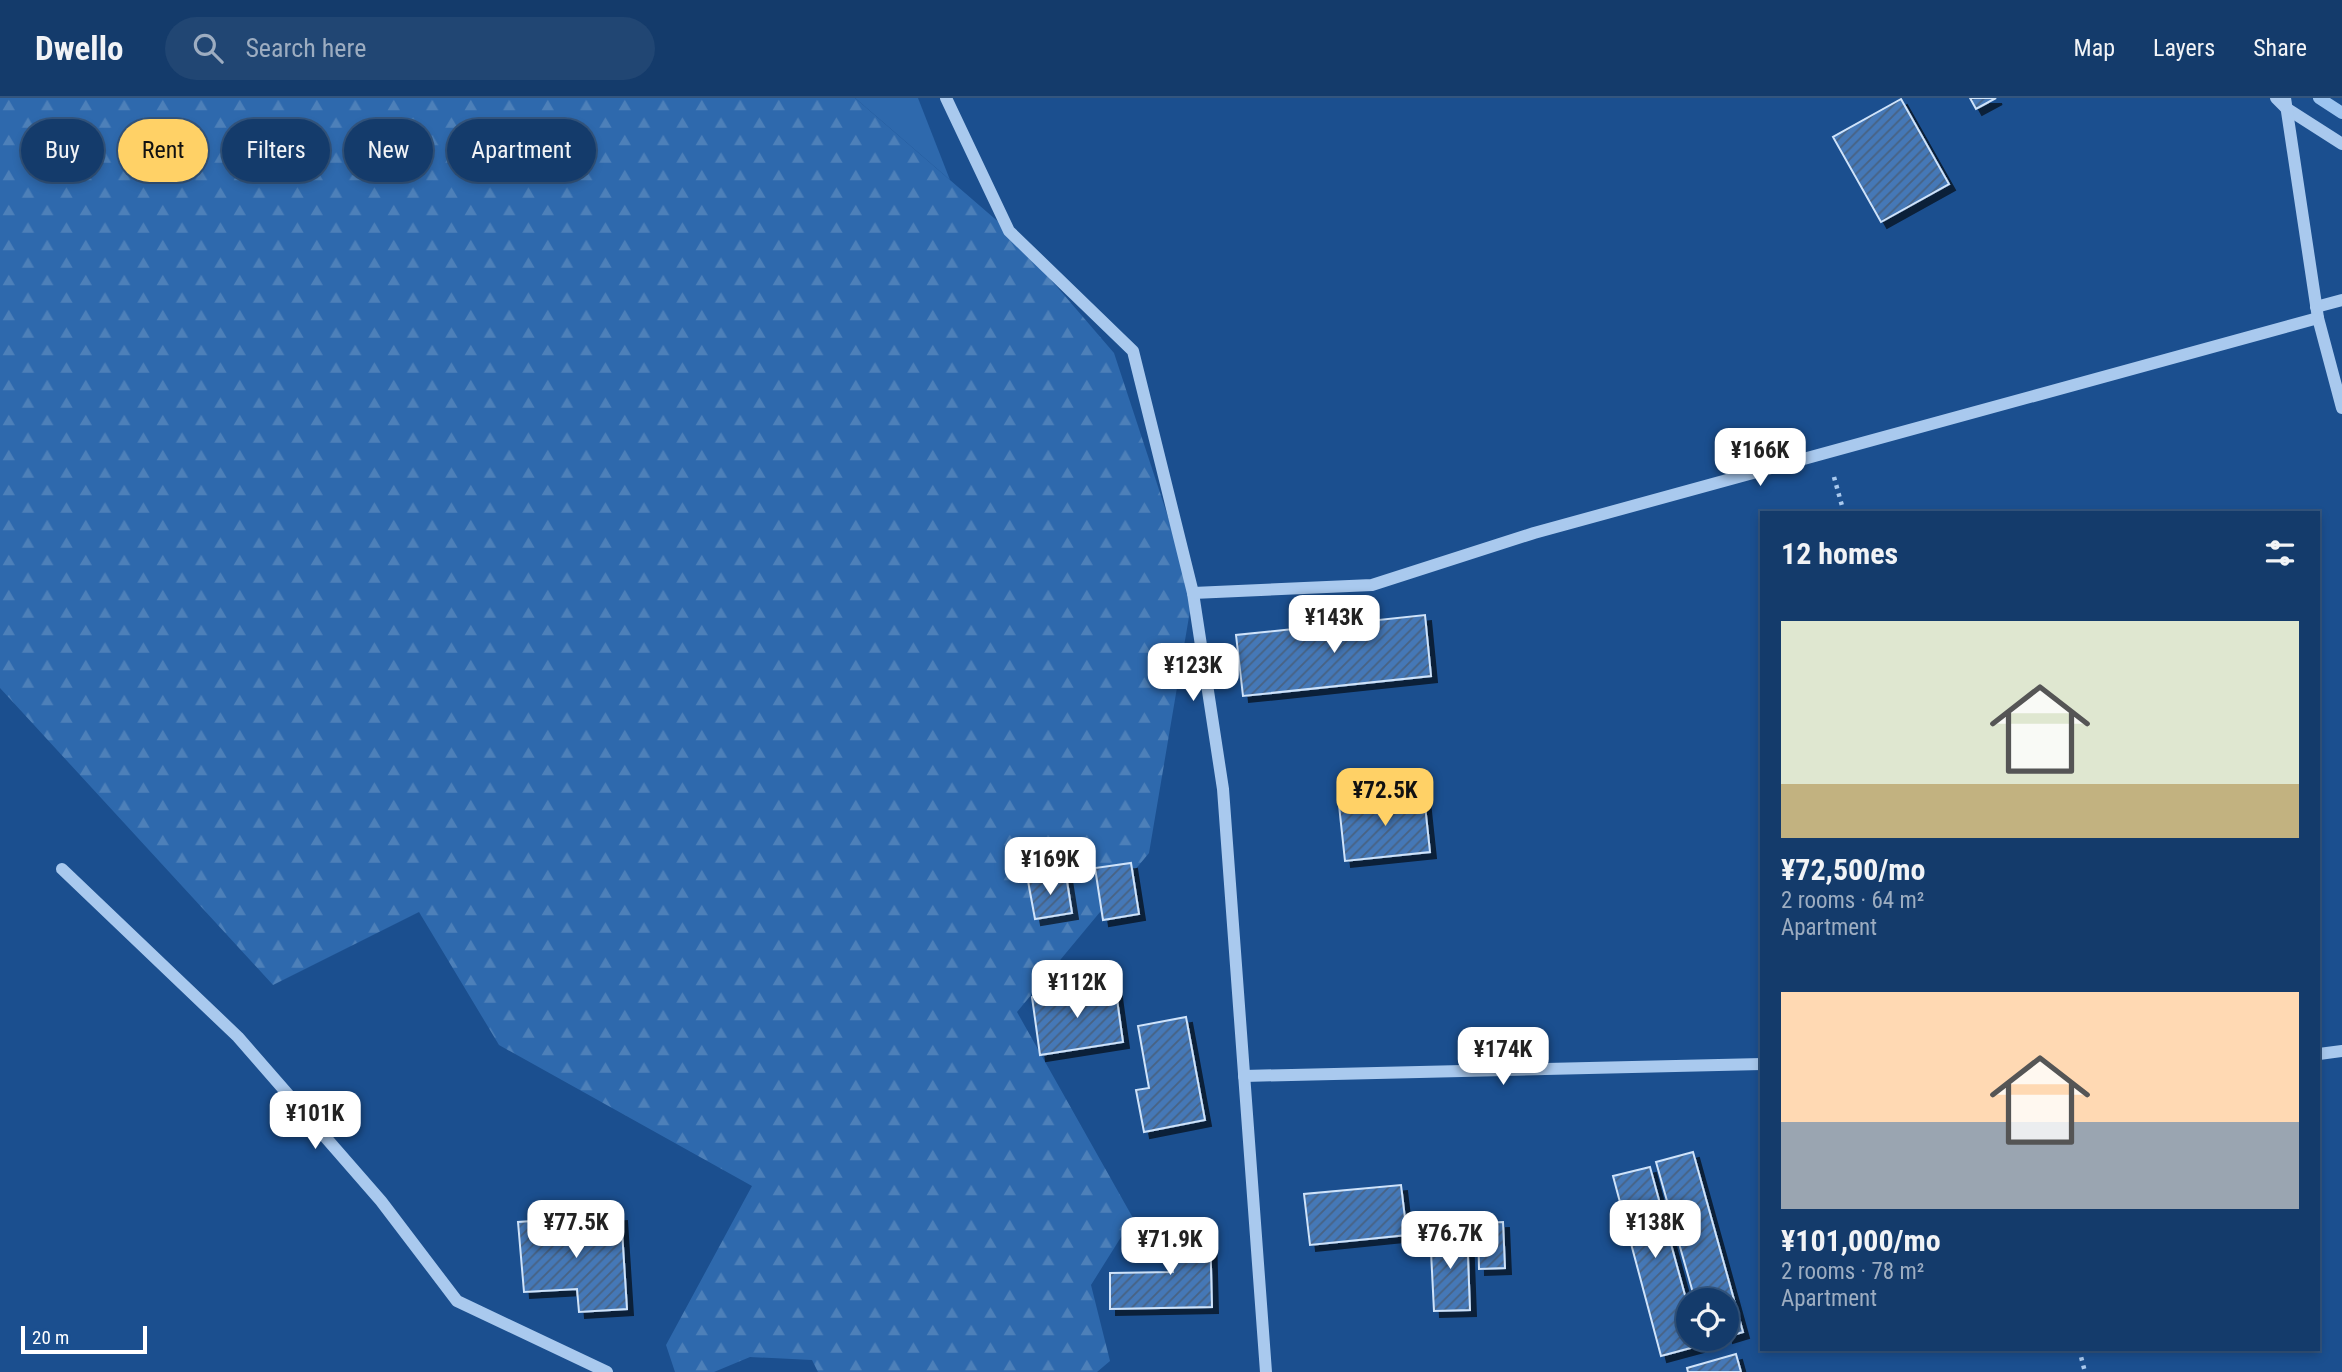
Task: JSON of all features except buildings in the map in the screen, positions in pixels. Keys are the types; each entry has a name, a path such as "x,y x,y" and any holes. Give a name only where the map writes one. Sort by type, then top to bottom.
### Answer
{"street":[{"path":"946,98 1009,231 1133,351 1193,593 1223,789 1266,1372"},
{"path":"2276,98 2342,144"},
{"path":"2286,103 2317,312 2342,408"},
{"path":"1193,593 1372,585 1534,533 2317,312 2342,300"},
{"path":"62,869 238,1037 381,1202 457,1301 607,1372"},
{"path":"2320,1054 2342,1051"},
{"path":"1244,1076 1760,1065"}],"path":[{"path":"2080,1351 2085,1372"}],"green space":[{"path":"0,98 855,98 1009,231 1114,353 1193,593 1149,853 1017,1012 1133,1218 1091,1285 1110,1361 1097,1372 818,1372 812,1360 750,1357 714,1372 675,1372 666,1345 752,1186 499,1045 419,912 273,985 0,688"},
{"path":"855,98 918,98 950,180"}],"waterway":[{"path":"2319,98 2342,113"}]}
